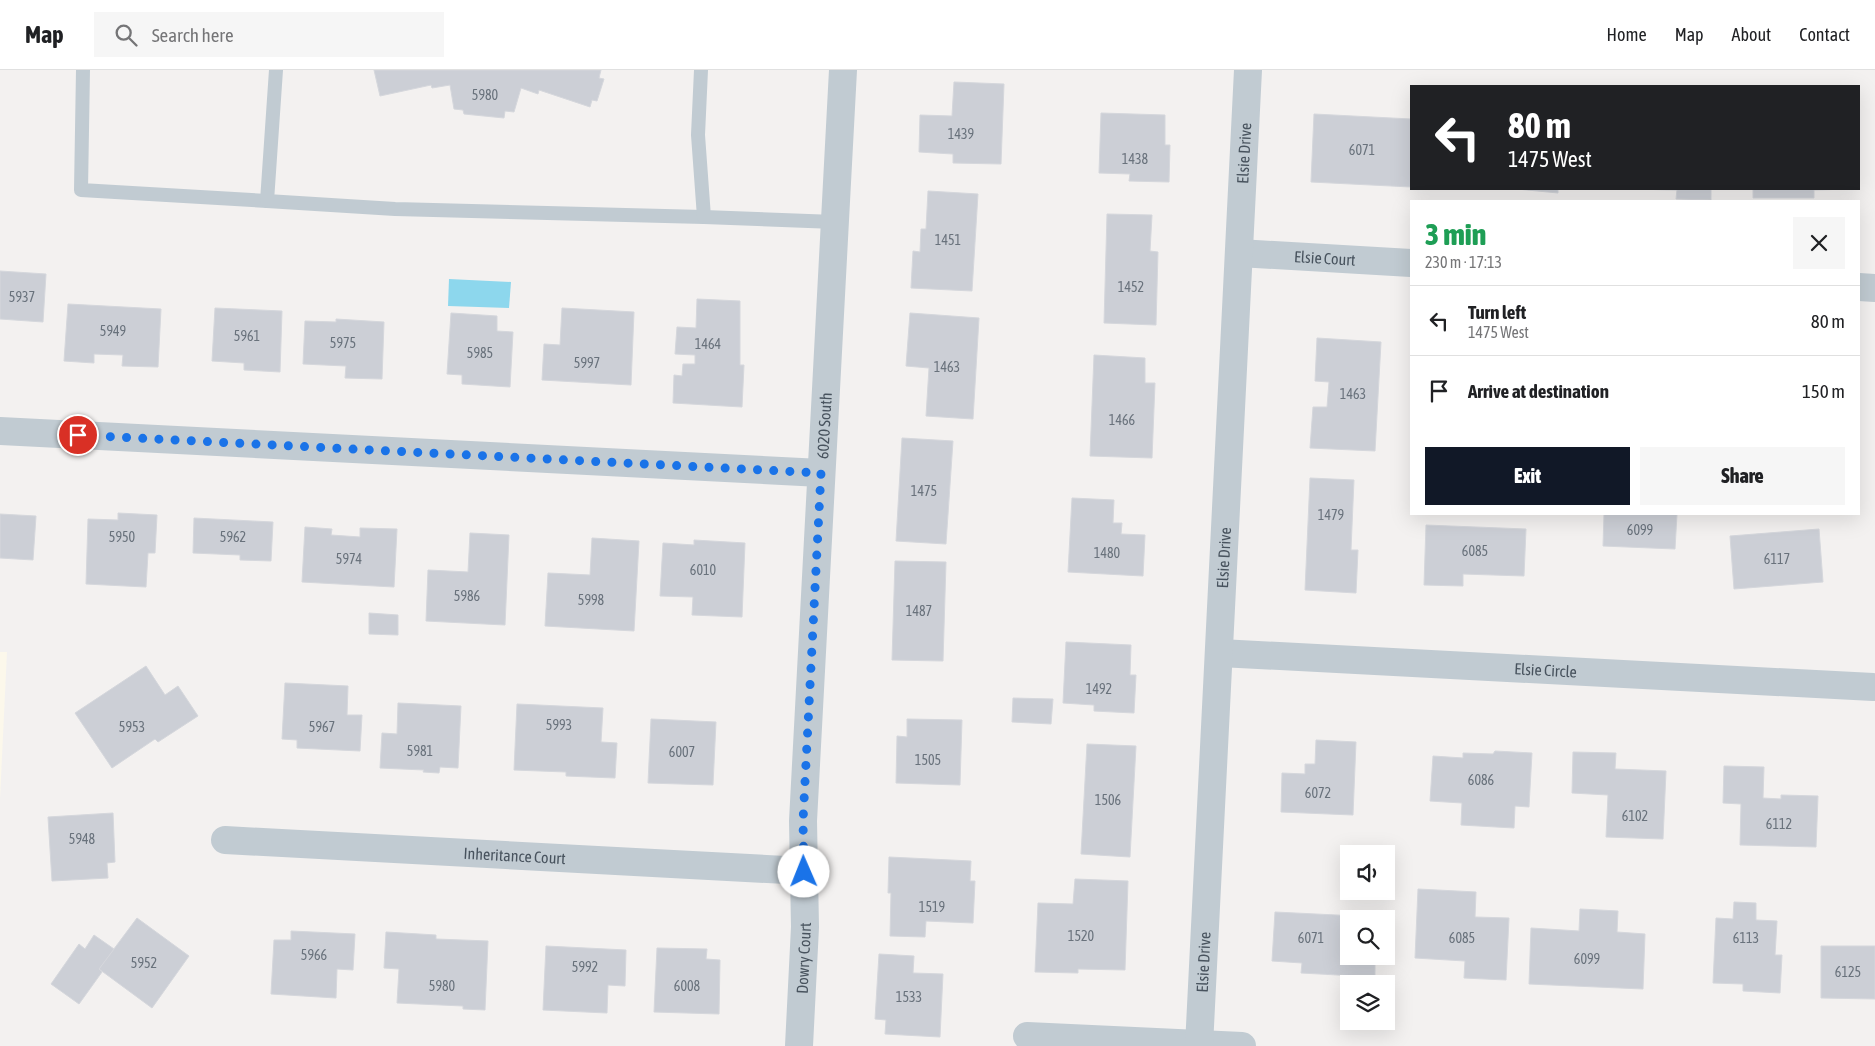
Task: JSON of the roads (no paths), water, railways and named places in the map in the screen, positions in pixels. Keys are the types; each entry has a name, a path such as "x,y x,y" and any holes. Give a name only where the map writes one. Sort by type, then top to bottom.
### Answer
{"street":[{"name":"6020 South","path":"804,872 803,821 843,70"},
{"name":"Elsie Drive","path":"1199,1045 1248,70"},
{"name":"Elsie Court","path":"1239,253 1410,263"},
{"path":"1860,287 1875,288"},
{"path":"0,431 821,473"},
{"name":"Elsie Circle","path":"1220,652 1873,687"},
{"name":"Inheritance Court","path":"225,840 804,872"},
{"name":"Dowry Court","path":"799,1046 805,927 804,872"},
{"path":"1027,1036 1242,1046"}],"lane":[{"path":"83,70 81,190 395,209 835,222"},
{"path":"267,201 276,70"},
{"path":"701,70 698,135 704,217"}],"water":[{"path":"449,279 511,282 509,308 448,306"}]}
